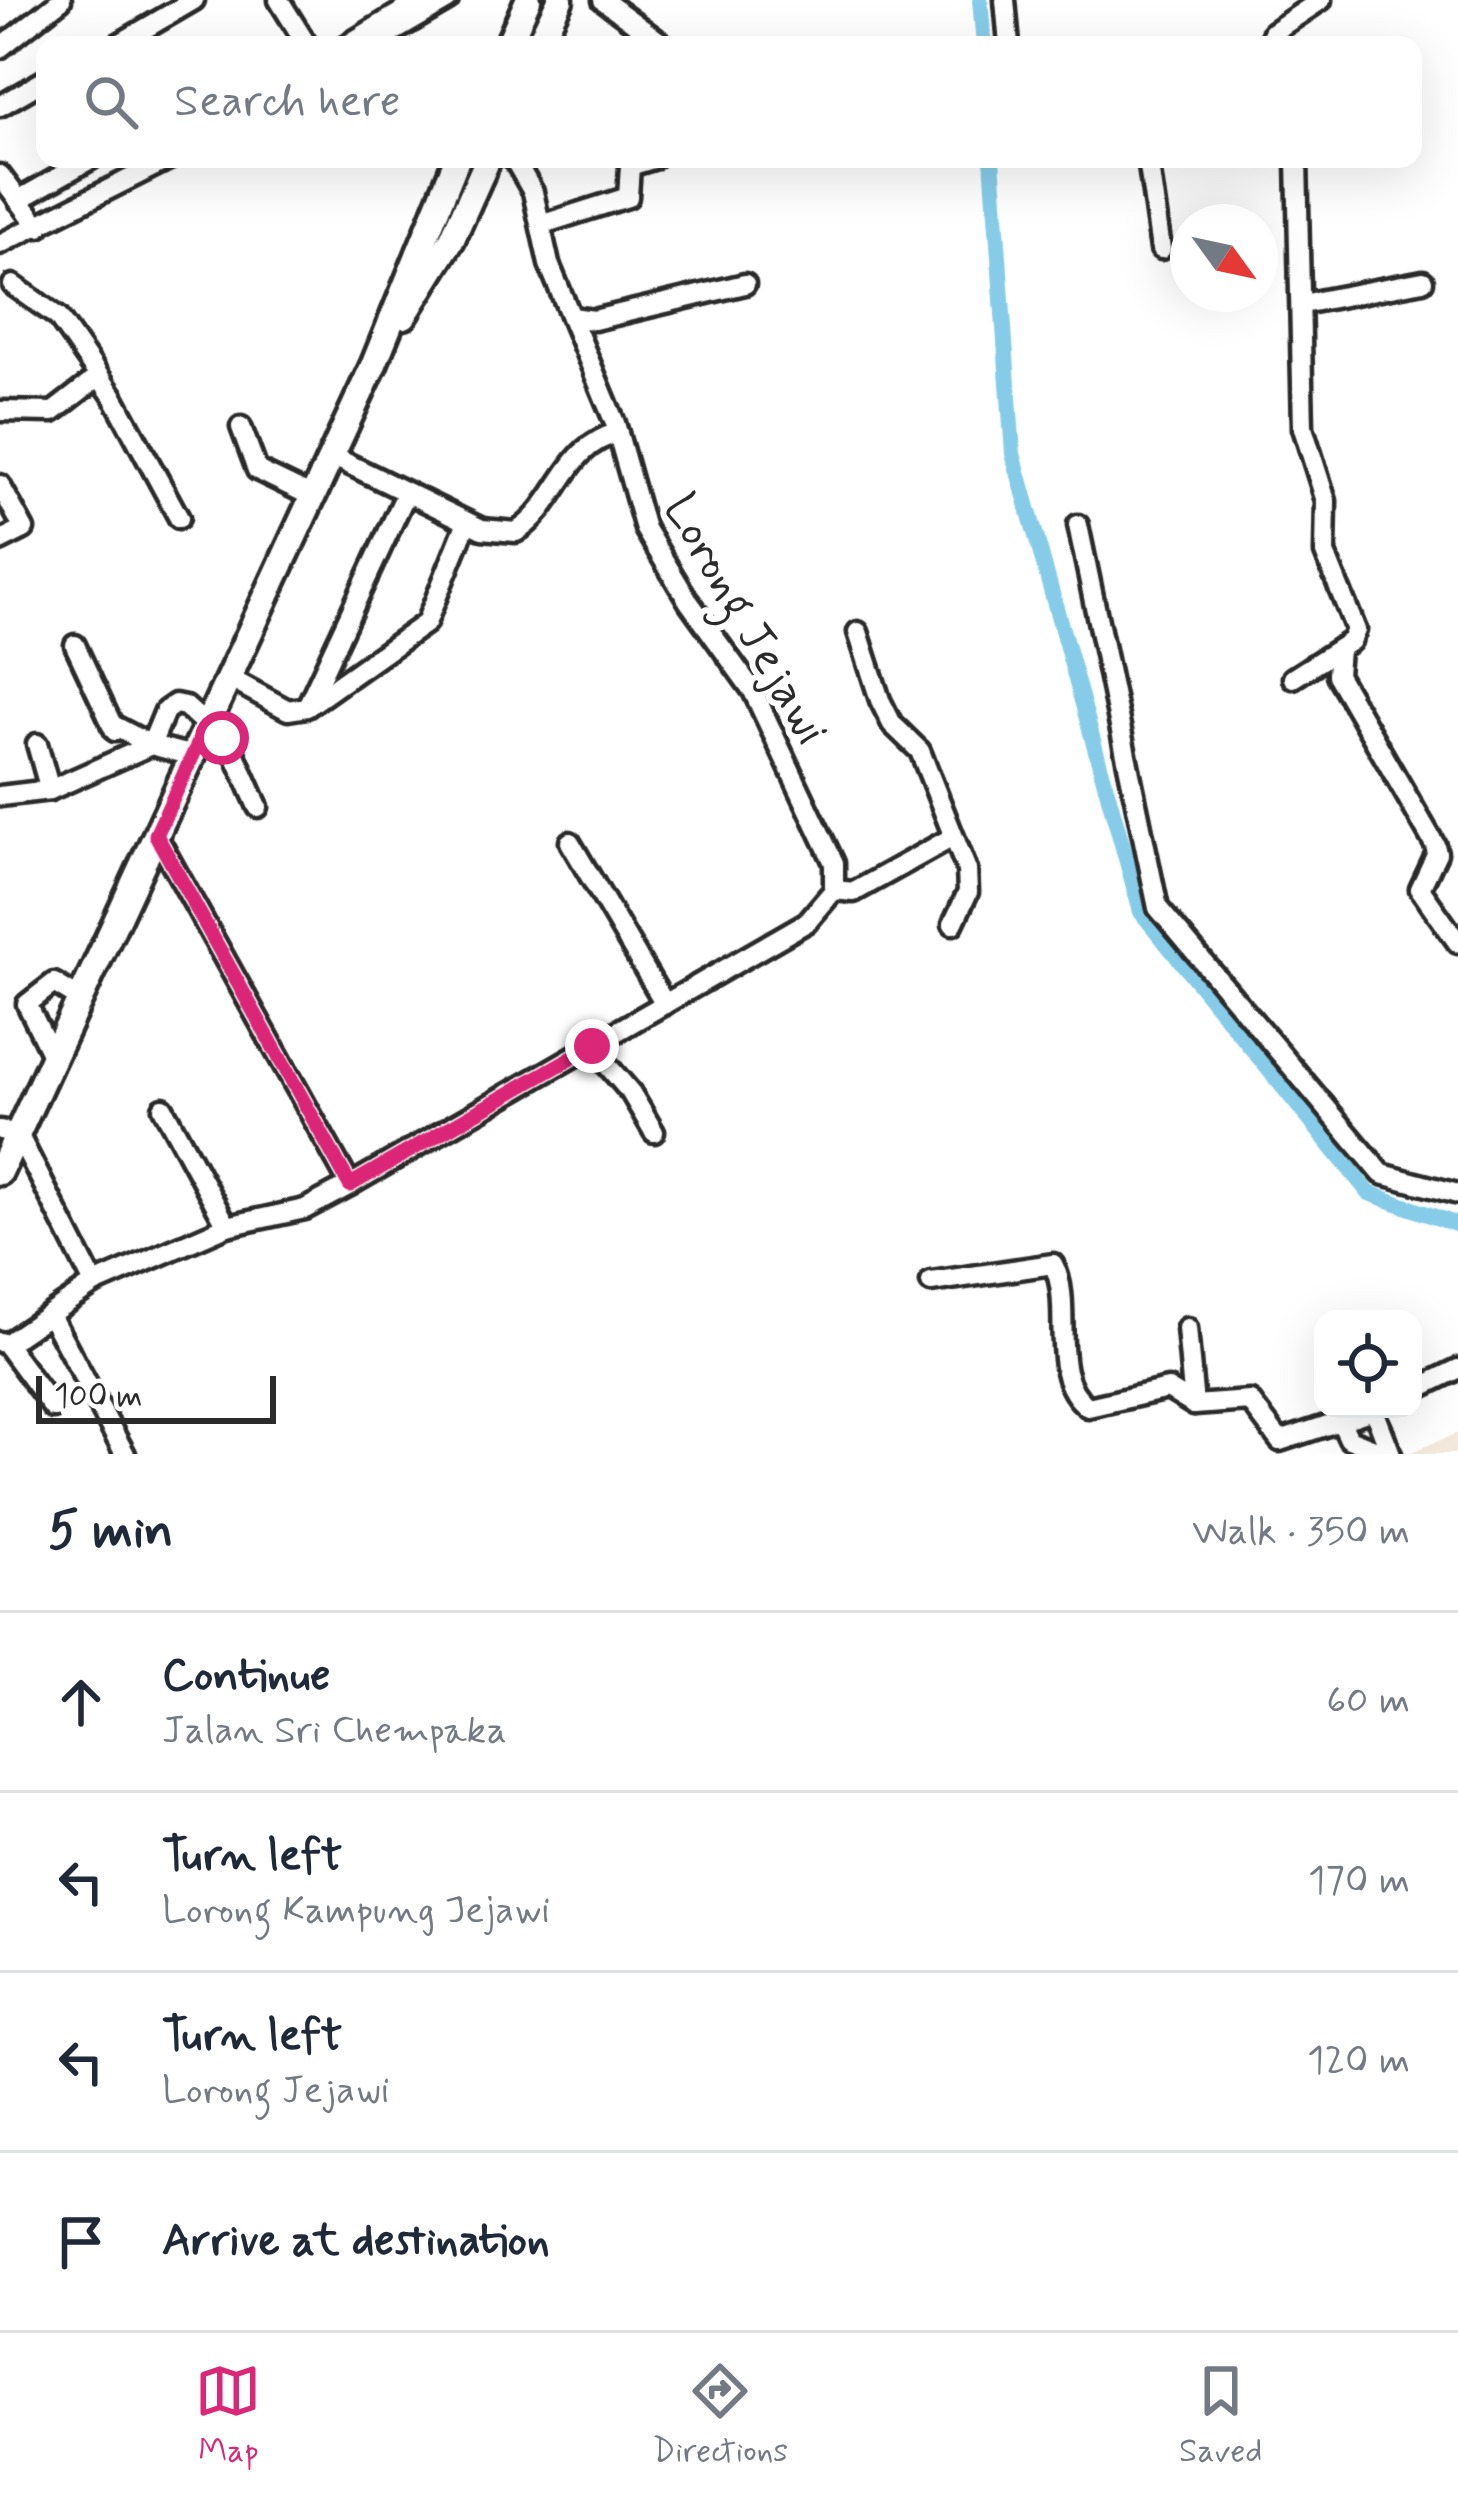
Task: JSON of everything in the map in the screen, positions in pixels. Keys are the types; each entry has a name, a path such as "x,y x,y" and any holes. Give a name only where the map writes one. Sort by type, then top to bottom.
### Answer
{"main road":[{"path":"542,36 560,0"},
{"path":"510,36 517,6"},
{"path":"0,1172 9,1132 53,1057 374,364 453,168"},
{"path":"374,364 452,239 484,168"}],"street":[{"path":"0,48 62,0"},
{"path":"132,36 194,0"},
{"path":"279,0 298,36"},
{"path":"362,36 421,0"},
{"path":"386,36 448,0"},
{"path":"604,0 652,36"},
{"path":"1005,0 1008,36"},
{"path":"1275,36 1321,0"},
{"path":"0,106 36,85"},
{"path":"18,200 76,168"},
{"path":"0,244 152,168"},
{"name":"Lorong Jejawi","path":"520,168 531,184 549,264 618,433 645,529 688,602 753,691 834,863 834,890"},
{"path":"543,224 625,198 630,168"},
{"path":"1149,168 1161,249"},
{"path":"1293,678 1339,649 1356,630 1325,556 1326,501 1303,428 1298,168"},
{"path":"0,175 38,227"},
{"path":"1302,304 1423,281"},
{"path":"571,317 594,320 745,284"},
{"path":"13,285 56,315 113,396 179,518"},
{"path":"0,411 53,412 97,378"},
{"path":"242,428 257,470 313,497"},
{"path":"332,457 466,522 486,530 516,532 539,512 583,448 618,433"},
{"path":"0,485 24,529 0,541"},
{"path":"307,707 406,494"},
{"path":"229,678 288,710 307,707 425,622 466,522"},
{"path":"1078,525 1158,908 1382,1174 1458,1194"},
{"path":"858,632 892,724 920,751 969,881 952,924"},
{"path":"75,645 127,757"},
{"path":"1339,649 1336,672 1436,845 1420,889 1458,943"},
{"path":"0,796 50,790 151,746 166,711 175,704 232,748 258,807"},
{"path":"112,724 151,746 193,756"},
{"path":"37,744 50,790"},
{"path":"156,835 350,1185"},
{"path":"53,1408 3,1343 94,1284 227,1226 305,1210 807,922 834,890 854,892 953,837"},
{"path":"570,842 665,1004"},
{"path":"53,1057 27,1004 54,983 80,999"},
{"path":"592,1046 631,1093 654,1132"},
{"path":"163,1108 227,1226"},
{"path":"9,1132 94,1284"},
{"path":"931,1282 1049,1262 1058,1272 1064,1355 1082,1404 1097,1409 1168,1389 1194,1405 1250,1401 1280,1441 1351,1418"},
{"path":"50,1315 125,1454"},
{"path":"1187,1328 1194,1405"},
{"path":"1422,1386 1458,1369"},
{"path":"1378,1418 1389,1454"},
{"path":"1341,1422 1348,1439 1389,1454"}],"shaded area":[{"path":"1458,1433 1458,1454 1406,1454"}],"waterway":[{"path":"980,0 983,36"},
{"path":"993,168 1013,454 1141,912 1369,1193 1458,1225"}],"route":[{"path":"222,738 206,727 156,835 350,1185 592,1046"}]}
